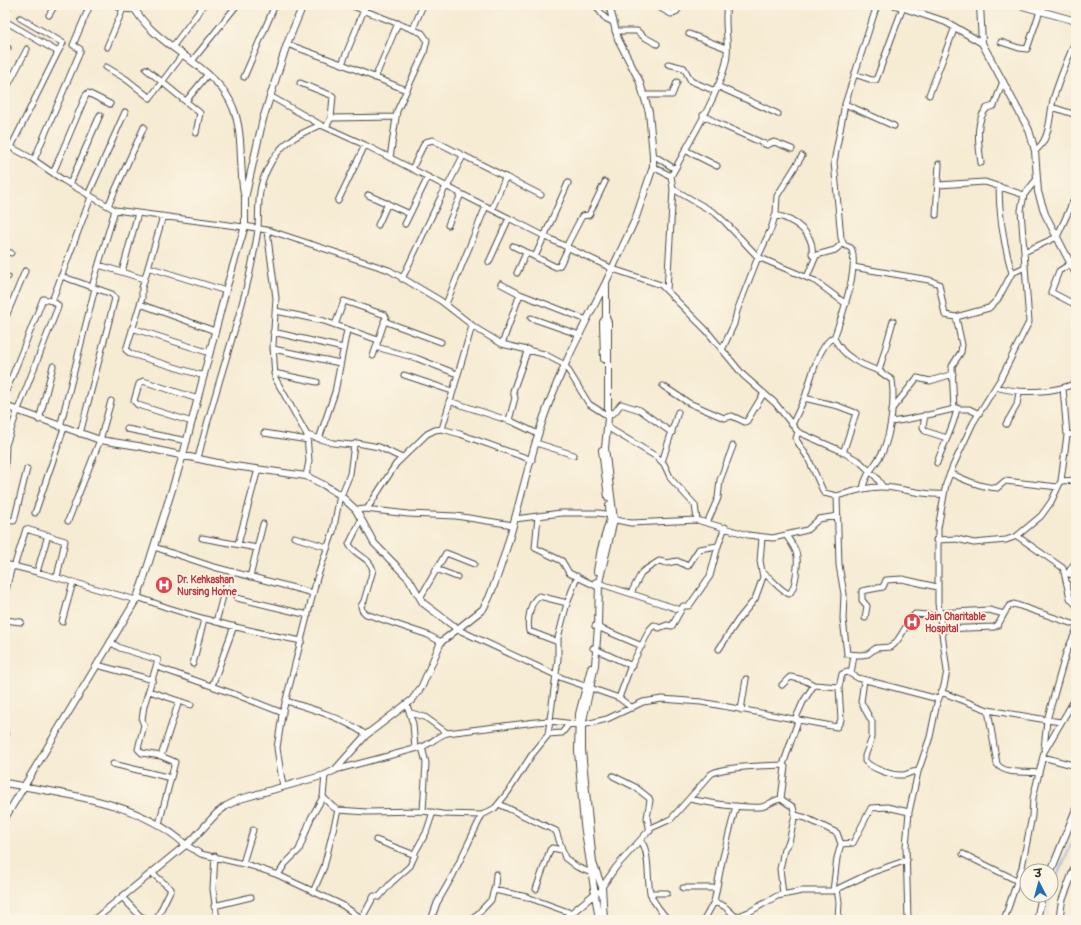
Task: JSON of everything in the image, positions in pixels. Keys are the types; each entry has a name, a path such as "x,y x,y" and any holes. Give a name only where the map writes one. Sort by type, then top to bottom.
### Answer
{"street":[{"path":"5,11 9,5"},
{"path":"49,15 55,5"},
{"path":"73,45 90,5"},
{"path":"5,818 136,599 183,455 226,291 245,226 245,198 241,175 241,142 238,124 226,94 208,74 148,25 134,7 123,9 115,5"},
{"path":"173,46 204,5"},
{"path":"192,60 237,5"},
{"path":"244,77 275,5"},
{"path":"245,198 263,119 287,44 302,5"},
{"path":"350,5 365,8 398,24 413,29 426,37 427,45 406,90 396,117 390,158"},
{"path":"413,29 423,5"},
{"path":"595,5 605,18 613,22"},
{"path":"335,770 366,736 407,705 422,686 441,642 459,630 483,609 489,598 514,522 538,434 565,365 613,269 635,220 653,167 649,112 639,80 615,30 609,5"},
{"path":"661,5 660,8 662,11 671,14 674,14 680,5"},
{"path":"667,290 674,189 671,176 716,89 725,66 725,23 727,5"},
{"path":"863,489 865,480 872,472 884,450 891,422 892,380 879,371 854,361 838,347 834,338 846,304 853,267 852,250 843,243 834,178 834,162 844,104 877,5"},
{"path":"895,5 946,22 982,43"},
{"path":"980,5 982,43 1004,81 1029,130 1036,151 1036,180 1045,214 1076,274"},
{"path":"1019,5 1076,20"},
{"path":"854,74 876,80 902,7"},
{"path":"342,64 365,8"},
{"path":"106,47 123,9"},
{"path":"1001,42 1027,49 1040,11"},
{"path":"20,18 63,43 70,46 73,45 80,49 34,160"},
{"path":"5,21 58,52"},
{"path":"375,78 398,24"},
{"path":"929,94 955,27"},
{"path":"615,30 637,31 644,37 657,44"},
{"path":"689,34 726,48"},
{"path":"1036,151 1042,146 1047,135 1052,107 1076,40"},
{"path":"11,147 63,43"},
{"path":"287,44 406,90"},
{"path":"5,91 27,49"},
{"path":"106,66 126,79 150,98 183,54"},
{"path":"668,64 684,68 691,81 716,89 778,114"},
{"path":"146,69 201,115 196,133"},
{"path":"186,102 208,74"},
{"path":"981,163 977,142 981,118 986,108 994,106 1004,81"},
{"path":"644,95 672,95 677,82"},
{"path":"198,458 249,276 258,229 258,200 261,184 275,154 285,143 299,134 324,126 331,118 332,96 300,83"},
{"path":"53,173 86,95 88,93 110,104"},
{"path":"270,96 324,126 365,145 544,236 613,269 648,280 667,290 743,375 764,393 782,412 798,432 859,462 872,472 883,487"},
{"path":"844,104 894,126"},
{"path":"1052,107 1076,115"},
{"path":"52,302 90,196 125,112"},
{"path":"70,184 100,114"},
{"path":"703,115 717,123 767,145 774,142 792,149"},
{"path":"331,118 396,117"},
{"path":"108,206 144,127"},
{"path":"412,169 427,140 439,142 541,196"},
{"path":"5,144 34,160 70,184 115,210 245,226 267,231 389,270 446,304 472,326 502,344 544,354 565,365 589,404 606,415 613,414 621,404 623,404 640,410 672,433"},
{"path":"338,201 365,145"},
{"path":"685,150 717,166"},
{"path":"653,155 675,169"},
{"path":"402,279 463,156"},
{"path":"722,350 734,324 737,311 758,257 765,246 775,215 777,196 802,156"},
{"path":"936,215 939,164"},
{"path":"653,167 671,176"},
{"path":"405,224 428,177"},
{"path":"492,209 505,178"},
{"path":"908,920 906,846 909,812 918,772 930,737 938,699 944,686 947,671 939,614 936,540 944,494 950,473 979,414 996,387 1029,322 1021,223 1022,202 1024,195 1036,180"},
{"path":"513,246 558,267 582,216 588,215 605,182"},
{"path":"938,185 986,182 1024,195"},
{"path":"535,257 568,183"},
{"path":"1000,186 999,209 1005,247 1012,273"},
{"path":"674,189 715,213 758,257 807,277 846,304"},
{"path":"448,225 462,194"},
{"path":"368,195 410,214"},
{"path":"1024,252 1057,237 1076,195"},
{"path":"378,225 388,204"},
{"path":"446,304 486,206"},
{"path":"35,513 62,427 93,288 115,210"},
{"path":"122,272 138,213"},
{"path":"775,215 794,222 810,237 812,254 816,256"},
{"path":"163,216 144,279 140,304 126,348 128,352 204,376"},
{"path":"489,262 509,218"},
{"path":"267,231 276,298 273,332 274,373 279,388 307,438 309,461 306,476"},
{"path":"807,277 816,256 835,250 843,243"},
{"path":"5,251 11,253"},
{"path":"517,273 526,253"},
{"path":"1070,264 1059,270 1051,292 1076,305"},
{"path":"99,266 144,279"},
{"path":"853,267 936,282 939,284 945,315 956,317 989,308 998,299 1012,273 1025,266"},
{"path":"148,267 226,291"},
{"path":"5,319 25,271"},
{"path":"61,276 114,296 115,301 106,328 80,434"},
{"path":"606,282 606,318 608,322 606,415 602,455 612,518"},
{"path":"501,284 520,294 587,320"},
{"path":"502,344 520,294"},
{"path":"5,394 43,299 58,304 6,445 5,467"},
{"path":"335,325 344,301 385,315 374,356"},
{"path":"140,304 216,331"},
{"path":"276,311 335,325 378,340"},
{"path":"937,463 954,424 956,408 952,364 961,352 962,345 956,317"},
{"path":"531,318 580,335"},
{"path":"384,321 441,342"},
{"path":"879,371 892,321"},
{"path":"442,429 472,326"},
{"path":"132,328 210,353"},
{"path":"319,439 335,392 347,330"},
{"path":"273,332 343,348"},
{"path":"792,425 826,343 834,338"},
{"path":"376,347 416,358 457,374"},
{"path":"273,349 340,363"},
{"path":"509,420 515,398 513,391 528,349"},
{"path":"39,420 53,366"},
{"path":"274,373 317,382"},
{"path":"892,409 916,378 930,380 953,374"},
{"path":"404,375 452,391"},
{"path":"192,422 138,405 134,401 139,384 143,381 198,399"},
{"path":"996,387 1019,392 1063,388 1076,382"},
{"path":"663,386 689,403 724,418 732,416 745,422 764,393"},
{"path":"936,540 956,539 969,543 982,543 1006,540 1017,536 1040,516 1052,502 1061,481 1067,434 1063,388"},
{"path":"1006,424 1017,405 1019,392"},
{"path":"804,398 838,406 856,413 843,453"},
{"path":"68,521 100,440 111,401"},
{"path":"450,401 509,420 538,434"},
{"path":"5,406 39,420 100,440 258,469 306,476 341,496 356,510 374,542 409,579 420,598 433,612 459,630 554,675 618,698 632,708"},
{"path":"891,422 917,418 956,408 969,410 979,414"},
{"path":"662,462 678,412"},
{"path":"598,920 580,725 595,649 597,626 597,584 612,518 605,448 607,427 606,415"},
{"path":"925,415 923,427 925,431 947,438"},
{"path":"607,427 662,462 671,479 695,505 697,520"},
{"path":"127,429 187,441"},
{"path":"367,509 382,488 388,474 402,458 427,434 442,429 498,446 532,460"},
{"path":"798,432 797,440 824,493 837,496 863,489 883,487 921,493 944,494"},
{"path":"264,433 319,439 333,443 354,445 357,443 379,447 402,458"},
{"path":"1067,434 1076,434"},
{"path":"536,443 574,455"},
{"path":"283,787 277,748 283,714 313,593 341,496 350,474 354,445"},
{"path":"707,523 718,498 720,480 733,446"},
{"path":"5,520 14,521 27,469"},
{"path":"238,544 258,469"},
{"path":"950,473 991,488 997,488 1005,481 1058,487"},
{"path":"1061,481 1076,480"},
{"path":"837,496 839,565 844,594 843,619 847,654 868,654 876,648 891,647 900,637 908,621 915,614 939,614 989,610 1004,614"},
{"path":"356,510 367,509 408,514 456,516 514,522 538,516 581,513 631,523 697,520 762,538 786,535 810,528 819,519 838,516"},
{"path":"538,516 535,548 562,561 569,572 597,584 631,593 681,610"},
{"path":"361,520 349,544 367,560 373,570 370,583 361,606 362,610 366,614 428,635 441,642"},
{"path":"250,577 263,524"},
{"path":"618,698 652,626 659,628 667,625 672,626 684,606 689,606 710,576 718,546 725,528"},
{"path":"5,594 26,530 65,541 56,577"},
{"path":"763,574 774,581 785,592 789,594 792,592 796,580 797,557 796,550 786,535"},
{"path":"38,572 48,536"},
{"path":"1017,536 1056,562 1066,573 1076,576"},
{"path":"294,537 327,547"},
{"path":"202,538 257,548"},
{"path":"719,649 738,620 755,599 763,574 760,561 762,538"},
{"path":"631,593 642,572 657,562 667,563 677,561 688,566 699,549 718,546"},
{"path":"154,547 250,577 313,593"},
{"path":"420,598 446,553 474,564"},
{"path":"1076,561 1066,573 1070,598 1076,605"},
{"path":"5,564 204,619 263,634 302,641"},
{"path":"436,569 457,577"},
{"path":"323,797 338,810 367,812 423,811 482,815 490,812 499,804 531,756 548,734 554,675 558,659 558,642 567,603 576,576"},
{"path":"865,618 867,606 862,600 862,591 883,587 886,580 902,579 938,586"},
{"path":"62,622 74,582"},
{"path":"216,622 226,585"},
{"path":"558,642 529,631 531,607 539,596 567,603"},
{"path":"237,598 308,615"},
{"path":"941,629 994,627 998,625 1009,606 1014,604 1076,625"},
{"path":"193,664 204,619"},
{"path":"5,620 21,622"},
{"path":"212,686 234,626"},
{"path":"597,626 642,646"},
{"path":"1004,920 1018,881 1032,816 1033,798 1043,754 1047,720 1066,653 1076,631"},
{"path":"110,642 120,648 157,660 157,667 142,718 144,725 138,750 142,753 161,756 174,761 175,766 159,824"},
{"path":"595,649 632,666"},
{"path":"851,674 854,655"},
{"path":"97,665 153,680"},
{"path":"157,667 212,686 283,714"},
{"path":"94,920 186,845 217,812 226,806 240,799 326,775 335,770 422,747 431,743 438,736 447,733 550,721 580,725 607,719 643,702 662,699 701,702 796,721 837,727 841,720 839,687 842,674 847,672 864,680 938,699"},
{"path":"782,685 790,677 804,680 814,686 839,687"},
{"path":"741,710 746,679"},
{"path":"864,680 861,702 872,722 872,738 865,756 866,762 876,768 896,774 903,775 911,772 918,772"},
{"path":"781,799 786,767 783,765 803,702 814,686"},
{"path":"149,692 191,705"},
{"path":"941,692 988,710 1061,722"},
{"path":"1043,754 1076,697"},
{"path":"161,756 179,701"},
{"path":"286,701 319,711 359,730 366,736"},
{"path":"407,705 411,713 415,749"},
{"path":"988,710 1000,768 1009,772 1039,773"},
{"path":"411,713 425,716 447,733"},
{"path":"548,734 562,733 569,724"},
{"path":"422,747 426,763 423,811"},
{"path":"1043,754 1076,766"},
{"path":"113,764 171,778"},
{"path":"563,920 596,894 616,867 640,841 654,827 671,819 690,799 700,785 714,772 746,767 783,765"},
{"path":"278,876 285,864 298,850 311,818 323,797 326,775"},
{"path":"613,776 635,787 649,798 647,818 650,831"},
{"path":"5,782 100,801 159,824 186,845 201,854 243,863 278,876 342,905 363,919 374,896 380,897 391,883 410,866 414,854 426,833 433,812"},
{"path":"690,799 714,804 762,807 771,801 781,799 793,807 795,815 789,842 784,849 782,860 781,876 783,894"},
{"path":"499,804 556,831 562,850 568,861 594,874 602,887 604,920"},
{"path":"704,920 714,902 736,806"},
{"path":"841,844 853,843 871,808 887,807 909,812"},
{"path":"1054,863 1076,809"},
{"path":"313,892 324,867 338,810"},
{"path":"431,920 437,903 453,875 482,815"},
{"path":"795,815 834,831 841,844 836,858 835,890 839,897 838,920"},
{"path":"243,863 253,830"},
{"path":"376,840 414,854"},
{"path":"640,841 646,847 650,893 657,906 668,920"},
{"path":"536,889 550,850 552,848 562,850"},
{"path":"963,854 1018,881"},
{"path":"215,856 213,889 217,920"},
{"path":"729,920 735,916 751,911 766,901 783,894 802,891 835,890 873,872 907,860"},
{"path":"1059,920 1062,901 1076,864"},
{"path":"152,873 171,889 156,920"},
{"path":"472,920 488,904 494,890 496,874"},
{"path":"683,888 716,888"},
{"path":"494,890 526,897 571,913"},
{"path":"650,893 667,892"},
{"path":"122,897 140,916 150,920"},
{"path":"214,906 251,898"},
{"path":"714,902 724,906 735,916"},
{"path":"1037,920 1040,903"}],"waterway":[{"path":"1059,871 1076,834"},
{"path":"1047,920 1049,903"}],"place":[{"name":"Dr. Kehkashan Nursing Home","path":"164,585"},
{"name":"Jain Charitable Hospital","path":"912,622"}]}
